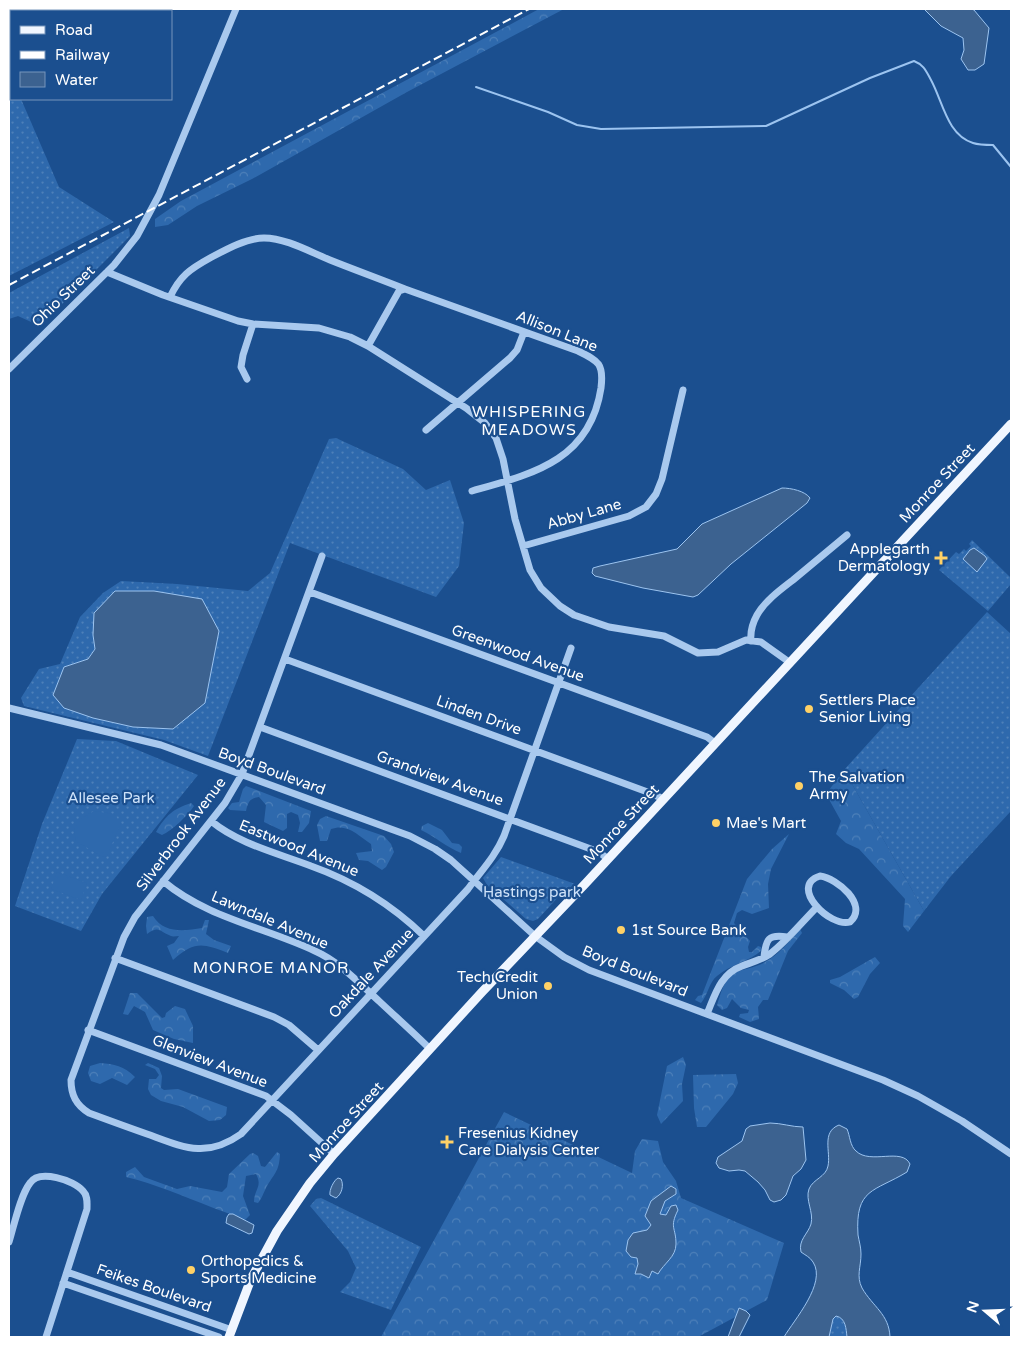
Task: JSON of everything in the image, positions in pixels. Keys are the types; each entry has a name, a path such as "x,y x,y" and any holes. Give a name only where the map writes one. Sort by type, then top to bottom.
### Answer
{"main road":[{"name":"Monroe Street","path":"231,1334 252,1279 277,1231 305,1189 334,1154 482,992 608,859 1011,424"}],"street":[{"name":"Ohio Street","path":"9,369 114,265 145,224 159,195 236,9"},
{"name":"Allison Lane","path":"170,297 175,285 184,275 194,267 232,246 262,238 276,240 595,359 601,368 599,398 594,412 576,443 555,462 508,481"},
{"path":"107,272 227,318 253,324 319,328 350,337 368,346 478,416 494,435 502,454 515,519 530,570 540,588 560,606 574,615 609,627 664,636 698,652 713,653 746,640 761,642 789,662"},
{"path":"368,346 399,291 405,289"},
{"path":"247,379 241,367 253,324"},
{"path":"426,430 510,358 517,350 524,332"},
{"name":"Abby Lane","path":"523,546 629,516 646,506 656,494 662,479 683,390"},
{"path":"472,491 508,481"},
{"path":"751,640 750,630 753,622 764,606 775,594 847,535"},
{"name":"Silverbrook Avenue","path":"74,1097 71,1080 115,958 129,926 225,803 242,774 322,556"},
{"name":"Greenwood Avenue","path":"310,592 707,737 715,743"},
{"name":"Oakdale Avenue","path":"74,1097 82,1109 89,1113 181,1146 197,1149 214,1148 228,1144 241,1134 474,881 497,852 571,648"},
{"name":"Linden Drive","path":"285,659 653,794 662,799"},
{"name":"Boyd Boulevard","path":"9,708 161,745 410,836 451,860 536,936 564,957 589,970 844,1065 918,1096 962,1121 1011,1154"},
{"name":"Grandview Avenue","path":"260,727 510,818 599,852 608,859"},
{"name":"Eastwood Avenue","path":"211,821 234,837 313,866 358,887 394,911 424,936"},
{"path":"820,876 830,877 838,883 857,907 854,919 848,923 841,923 817,907 809,894 809,886 813,879 820,876"},
{"name":"Lawndale Avenue","path":"163,881 175,891 206,909 317,951 341,967 371,993 430,1049"},
{"path":"707,1014 717,988 728,972 771,953 817,907"},
{"path":"764,957 766,942 770,937 787,937"},
{"path":"115,958 274,1017 289,1025 318,1050"},
{"name":"Glenview Avenue","path":"88,1030 258,1093 272,1100 334,1154"},
{"path":"9,1242 26,1191 38,1176 46,1175 76,1185 84,1191 87,1210 46,1337"},
{"name":"Feikes Boulevard","path":"67,1272 231,1334"},
{"name":"Feikes Boulevard","path":"63,1283 219,1337"}],"green space":[{"path":"539,9 564,9 407,92 252,179 197,206 168,225 155,227 155,219 181,201"},
{"path":"9,72 10,100 21,100 59,187 114,222 9,276"},
{"path":"129,228 130,236 40,326 18,316 9,319 9,293"},
{"path":"336,438 403,469 426,490 450,480 464,523 459,566 436,597 290,543 208,756 164,740 24,706 21,698 39,669 60,664 80,617 103,593 121,581 248,591 270,573 329,439","holes":["93,635 173,729 133,727 93,718 64,667 88,659 95,648"]},
{"path":"972,540 1011,578 1011,584 988,611 939,570 956,552 959,554 964,549 966,551 971,546 969,544"},
{"path":"987,612 1011,634 1011,811 951,876 924,911 844,770"},
{"name":"Allesee Park","path":"77,739 116,741 198,775 102,894 81,931 15,906 42,824"},
{"path":"844,770 924,911 908,932 903,926 905,899 859,849 846,843 836,834 841,821 826,794"},
{"path":"246,786 311,811 309,823 302,832 298,832 300,823 298,815 291,812 287,814 287,828 283,831 264,822 266,805 259,797 253,798 250,801 246,811 230,810 228,808 232,803 239,802 243,789"},
{"path":"191,803 194,806 175,826 162,835 156,832 170,813"},
{"path":"94,811 114,814 121,823 107,856 102,857 76,841 74,829 82,818"},
{"path":"326,816 384,836 391,844 394,852 386,867 382,870 368,861 359,860 356,853 372,851 371,844 347,829 331,829 327,841 320,841 317,825 320,819"},
{"path":"428,823 442,830 452,843 459,844 462,847 461,853 421,830 422,826"},
{"path":"789,834 771,869 768,884 769,908 752,914 742,910 737,913 734,923 750,941 749,952 752,952 758,946 762,950 722,972 712,982 701,1003 695,1000 698,996 702,995 747,879 772,849"},
{"name":"Hastings park","path":"501,857 575,884 561,894 538,919 533,921 526,919 487,885 483,878"},
{"path":"57,872 87,883 81,900 51,889"},
{"path":"153,916 163,926 175,930 202,928 205,920 209,920 206,934 214,940 231,946 228,953 212,947 199,946 187,949 173,960 167,946 174,943 179,936 172,936 159,930 151,931 147,934 147,917"},
{"path":"800,929 802,933 788,951 768,1000 763,1000 758,1007 759,1019 750,1022 739,1017 740,1014 748,1013 749,1010 741,1008 732,999 727,1008 722,1010 717,1005 730,976 759,965 771,958"},
{"path":"875,957 880,963 870,974 858,997 854,999 844,990 830,983 830,980 840,977"},
{"path":"130,993 137,993 162,1018 175,1006 185,1009 193,1026 193,1043 174,1039 153,1030 145,1012 134,1006 128,1015 123,1014"},
{"path":"683,1057 686,1065 682,1084 683,1101 661,1124 657,1115 667,1066"},
{"path":"100,1063 119,1066 135,1077 127,1085 112,1078 100,1084 91,1081 88,1073 90,1066"},
{"path":"148,1063 159,1068 162,1076 161,1088 164,1090 178,1089 227,1107 226,1115 220,1120 209,1121 183,1107 161,1101 151,1095 148,1089 149,1079 156,1079 159,1075 155,1069 145,1065"},
{"path":"736,1074 738,1083 733,1094 706,1127 697,1127 694,1108 693,1075"},
{"path":"504,1112 632,1173 635,1151 642,1139 658,1141 663,1162 676,1181 681,1198 784,1243 767,1300 698,1337 381,1337"},
{"path":"277,1152 280,1154 277,1169 258,1203 254,1202 259,1182 258,1178 256,1174 246,1176 243,1196 250,1215 245,1220 169,1190 126,1177 126,1172 135,1167 144,1177 177,1189 190,1186 222,1192 227,1187 229,1174 250,1154 253,1153 258,1156 261,1166 265,1167"},
{"path":"321,1198 421,1247 391,1310 340,1292 350,1282 356,1268 348,1251 310,1206 316,1199"},
{"path":"836,1316 844,1321 847,1337 829,1337 833,1319"}],"water":[{"path":"924,9 974,10 989,28 984,64 975,70 968,70 961,59 964,50 963,38 941,26"},
{"path":"782,488 798,490 810,498 807,503 731,564 698,595 693,597 643,588 595,576 592,573 593,568 600,566 677,549 702,524"},
{"path":"974,548 987,559 977,572 963,559"},
{"path":"115,591 154,591 202,599 219,631 205,703 173,729 133,727 93,718 64,708 53,695 64,667 88,659 95,649 93,635 94,613"},
{"path":"770,1123 803,1127 806,1160 801,1169 793,1176 786,1195 781,1200 774,1202 770,1200 758,1182 745,1171 729,1171 719,1168 716,1163 718,1157 742,1141 746,1129 750,1126"},
{"path":"839,1125 847,1129 852,1146 862,1155 869,1157 900,1157 906,1159 910,1164 907,1172 869,1193 863,1200 858,1220 861,1251 860,1284 866,1295 884,1316 890,1337 847,1337 844,1321 836,1316 833,1319 829,1337 784,1337 808,1301 816,1280 813,1262 801,1252 800,1248 812,1220 808,1193 813,1183 827,1170 829,1161 828,1137 833,1128"},
{"path":"338,1178 342,1181 342,1187 340,1194 336,1198 330,1195 330,1193 333,1183"},
{"path":"671,1186 676,1189 676,1194 665,1201 660,1214 666,1215 671,1206 676,1205 678,1210 673,1224 676,1238 674,1253 658,1274 652,1271 649,1278 641,1274 635,1274 638,1264 637,1258 631,1257 626,1251 628,1240 633,1233 647,1230 651,1225 645,1216 651,1201"},
{"path":"229,1214 233,1214 254,1225 252,1233 249,1234 226,1223"},
{"path":"739,1308 750,1315 739,1337 728,1337"}],"waterway":[{"path":"476,87 548,112 577,125 601,129 766,126 870,78 914,61 920,64 926,71 947,117 957,133 973,143 993,145 1011,167"}],"railway":[{"path":"9,285 529,9"}],"place":[{"name":"Applegarth Dermatology","path":"941,558"},
{"name":"Settlers Place Senior Living","path":"809,709"},
{"name":"The Salvation Army","path":"799,786"},
{"name":"Mae's Mart","path":"716,823"},
{"name":"1st Source Bank","path":"621,930"},
{"name":"Tech Credit Union","path":"548,986"},
{"name":"Fresenius Kidney Care Dialysis Center","path":"447,1142"},
{"name":"Orthopedics & Sports Medicine","path":"191,1270"}],"district":[{"name":"WHISPERING MEADOWS","path":"529,421"},
{"name":"MONROE MANOR","path":"271,968"}]}
